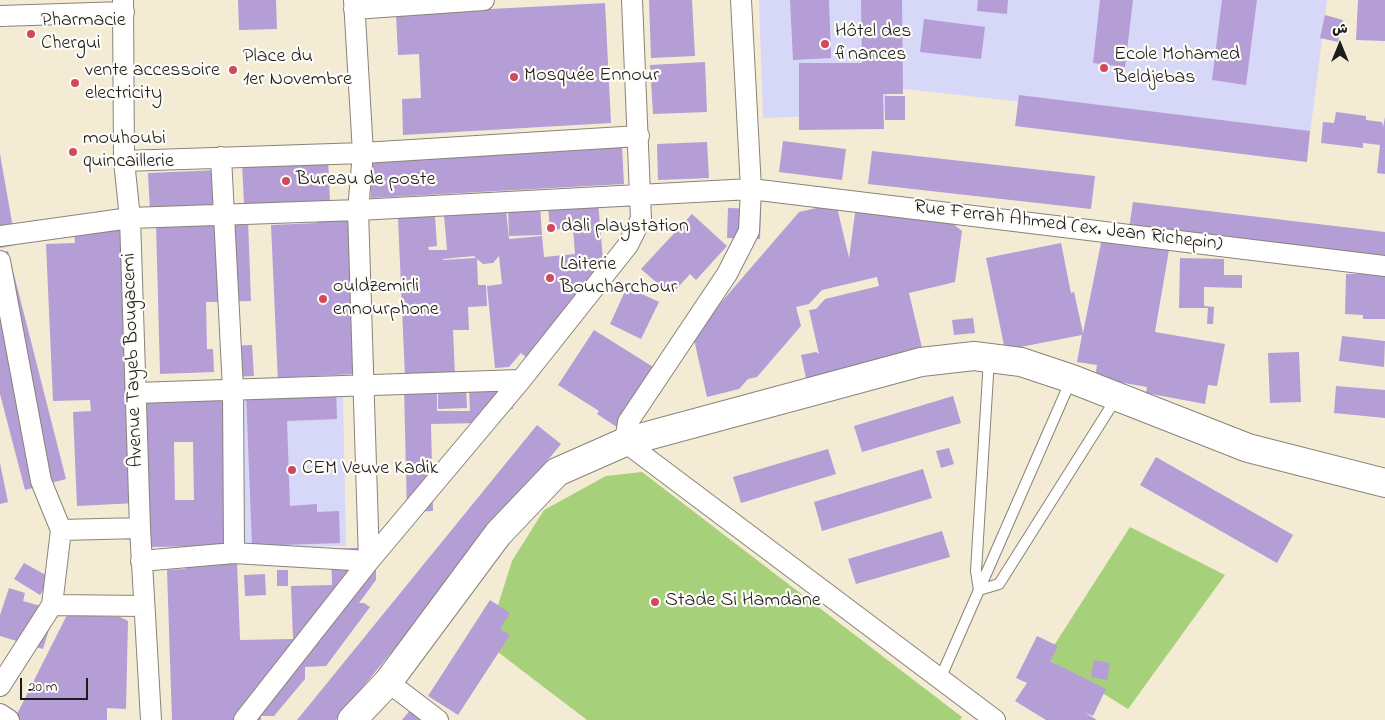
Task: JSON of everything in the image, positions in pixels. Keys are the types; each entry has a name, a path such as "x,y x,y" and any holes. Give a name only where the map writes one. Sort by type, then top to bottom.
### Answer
{"main road":[{"path":"352,720 388,682 498,534 557,472 626,442 921,362 974,356 1021,362 1117,396 1248,448 1385,482"}],"street":[{"path":"369,561 358,210 363,153 354,5 484,0"},
{"path":"244,720 369,561 521,380 628,245 641,219 632,0"},
{"path":"741,0 751,189 749,231 727,274 628,422 626,442 995,720"},
{"path":"0,16 124,6"},
{"name":"Avenue Tayeb Bougacemi","path":"124,6 124,161 130,218 141,561 151,720"},
{"path":"124,161 363,153 639,136"},
{"path":"221,157 233,389 234,553"},
{"name":"Rue Ferrah Ahmed (ex. Jean Richepin)","path":"0,236 130,218 358,210 751,189 1385,266"},
{"path":"0,261 41,481 61,530 52,605 7,664 0,686"},
{"path":"136,393 363,387 521,380"},
{"path":"61,530 140,528"},
{"path":"141,561 234,553 369,561"},
{"path":"52,605 144,606"},
{"path":"388,682 438,720"},
{"path":"0,714 9,720"}],"lane":[{"path":"980,590 976,571 989,358"},
{"path":"940,679 1072,379"},
{"path":"980,590 998,584 1117,396"}],"shaded area":[{"name":"Ecole Mohamed Beldjebas","path":"759,0 1327,0 1310,134 887,87 887,114 763,118"},
{"name":"CEM Veuve Kadik","path":"343,391 346,546 241,548 238,393"}],"green space":[{"name":"Stade Si Hamdane","path":"642,472 962,717 960,720 587,720 486,643 512,561 544,510 606,476"},
{"path":"1130,527 1225,575 1128,709 1046,658"}],"building":[{"path":"238,0 276,0 277,29 239,30"},
{"path":"649,0 692,0 695,56 651,58"},
{"path":"790,0 829,0 831,58 793,60"},
{"path":"861,0 902,0 903,94 883,94 884,129 799,130 799,63 862,63"},
{"path":"978,0 1008,0 1007,14 977,11"},
{"path":"1100,0 1133,0 1125,67 1093,63"},
{"path":"1222,0 1257,0 1246,85 1212,80"},
{"path":"1358,0 1385,0 1385,41 1356,40"},
{"name":"Mosquée Ennour","path":"605,3 611,123 403,135 402,99 421,98 419,54 398,55 396,14"},
{"path":"1325,15 1343,20 1338,42 1320,38"},
{"path":"924,19 985,27 981,59 920,52"},
{"path":"705,62 707,112 653,114 650,65"},
{"path":"1019,95 1310,131 1307,162 1015,126"},
{"path":"885,96 905,96 905,120 885,120"},
{"path":"1336,112 1366,116 1366,120 1382,122 1383,127 1385,117 1385,174 1377,173 1380,145 1363,143 1363,148 1321,143 1323,122 1334,123"},
{"path":"783,141 846,149 842,180 779,172"},
{"path":"707,142 709,178 658,180 657,144"},
{"path":"622,146 624,184 371,198 369,159"},
{"path":"872,151 1095,176 1091,209 868,184"},
{"path":"0,154 16,245 0,248"},
{"name":"Bureau de poste","path":"328,159 330,201 244,204 242,162"},
{"path":"219,170 221,209 150,212 148,173"},
{"name":"Laiterie Boucharchour","path":"598,202 604,271 530,361 521,353 509,367 495,368 487,286 502,284 499,256 493,263 483,264 477,259 478,285 486,285 487,306 468,307 469,330 453,330 455,375 405,377 398,218 435,216 437,246 428,247 429,250 447,250 443,204 506,210 509,239 542,236 544,257 575,254 573,228 550,230 548,206","holes":["474,256 476,258 443,260"]},
{"path":"1133,202 1385,232 1385,260 1129,229"},
{"path":"834,204 837,207 849,258 856,206 947,219 962,231 955,282 909,293 923,352 806,378 801,355 816,352 819,354 809,310 816,309 825,299 879,286 877,277 822,290 809,304 796,307 801,326 757,377 748,379 739,389 707,397 693,335 799,212"},
{"path":"540,206 542,235 509,236 508,207"},
{"path":"728,208 761,209 760,239 727,238"},
{"path":"692,214 727,246 696,280 690,274 671,295 641,269"},
{"name":"ouldzemirli ennourphone","path":"367,215 374,373 295,377 295,382 278,382 271,225 317,223 317,218"},
{"path":"248,220 251,301 206,302 207,349 213,349 214,372 160,374 156,223"},
{"path":"123,229 136,503 77,506 73,412 91,411 90,400 53,401 46,244 75,243 74,231"},
{"path":"1102,238 1169,250 1155,332 1225,344 1217,386 1208,385 1205,404 1146,393 1147,387 1095,378 1097,365 1077,362 1082,335 1005,350 986,258 1061,243 1071,293 1074,292 1083,333"},
{"path":"8,251 66,479 25,490 0,394 0,253"},
{"path":"1180,258 1224,259 1224,275 1242,275 1242,288 1204,287 1204,306 1214,307 1213,324 1207,324 1208,308 1179,308"},
{"path":"1346,274 1385,274 1385,319 1363,319 1363,315 1345,314"},
{"path":"627,287 659,302 641,339 610,324"},
{"path":"973,318 975,333 954,335 952,320"},
{"path":"594,330 658,370 620,429 597,414 599,411 558,385"},
{"path":"1342,336 1385,341 1384,367 1339,361"},
{"path":"252,345 254,376 232,377 230,346"},
{"path":"1299,352 1301,402 1270,403 1268,353"},
{"path":"1336,386 1385,390 1385,418 1334,413"},
{"path":"437,387 437,411 470,411 469,388 512,387 513,409 481,410 481,423 431,424 433,511 407,512 404,388"},
{"path":"336,389 337,419 287,421 290,506 317,504 317,512 339,511 340,543 252,546 246,392"},
{"path":"466,390 467,408 438,409 438,391"},
{"path":"953,396 961,423 862,452 854,426"},
{"path":"228,397 230,546 147,547 145,398","holes":["174,442 193,442 194,500 175,500"]},
{"path":"537,425 561,444 336,720 297,720"},
{"path":"949,448 954,464 941,468 936,451"},
{"path":"828,449 836,474 741,503 733,477"},
{"path":"1156,457 1293,535 1277,563 1140,485"},
{"path":"0,463 8,502 0,504"},
{"path":"923,469 932,498 822,531 814,502"},
{"path":"942,531 950,557 856,584 848,559"},
{"path":"376,547 376,580 359,603 364,603 370,607 326,666 305,667 305,679 274,716 261,716 261,720 172,720 167,570 185,569 189,564 237,562 240,640 293,639 291,586 332,585 331,549"},
{"path":"24,563 51,578 40,595 14,579"},
{"path":"277,570 288,570 288,586 277,586"},
{"path":"265,574 266,595 245,596 244,575"},
{"path":"9,588 25,593 23,601 55,610 43,649 0,636 0,615"},
{"path":"490,600 510,613 500,629 510,635 458,715 428,696"},
{"path":"69,611 88,611 99,616 120,617 128,621 126,709 107,708 107,720 14,720"},
{"path":"1037,636 1058,646 1050,661 1106,689 1093,716 1084,712 1097,720 1046,720 1015,701 1027,683 1016,678"},
{"path":"1094,660 1110,663 1107,680 1091,677"},
{"path":"411,709 424,720 402,720"}],"place":[{"name":"Pharmacie Chergui","path":"31,34"},
{"name":"Hôtel des finances","path":"825,44"},
{"name":"Ecole Mohamed Beldjebas","path":"1104,68"},
{"name":"Place du 1er Novembre","path":"233,70"},
{"name":"Mosquée Ennour","path":"514,77"},
{"name":"vente accessoire electricity","path":"75,83"},
{"name":"mouhoubi quincaillerie","path":"73,152"},
{"name":"Bureau de poste","path":"286,181"},
{"name":"dali playstation","path":"551,228"},
{"name":"Laiterie Boucharchour","path":"550,278"},
{"name":"ouldzemirli ennourphone","path":"323,299"},
{"name":"CEM Veuve Kadik","path":"292,470"},
{"name":"Stade Si Hamdane","path":"655,602"}]}
